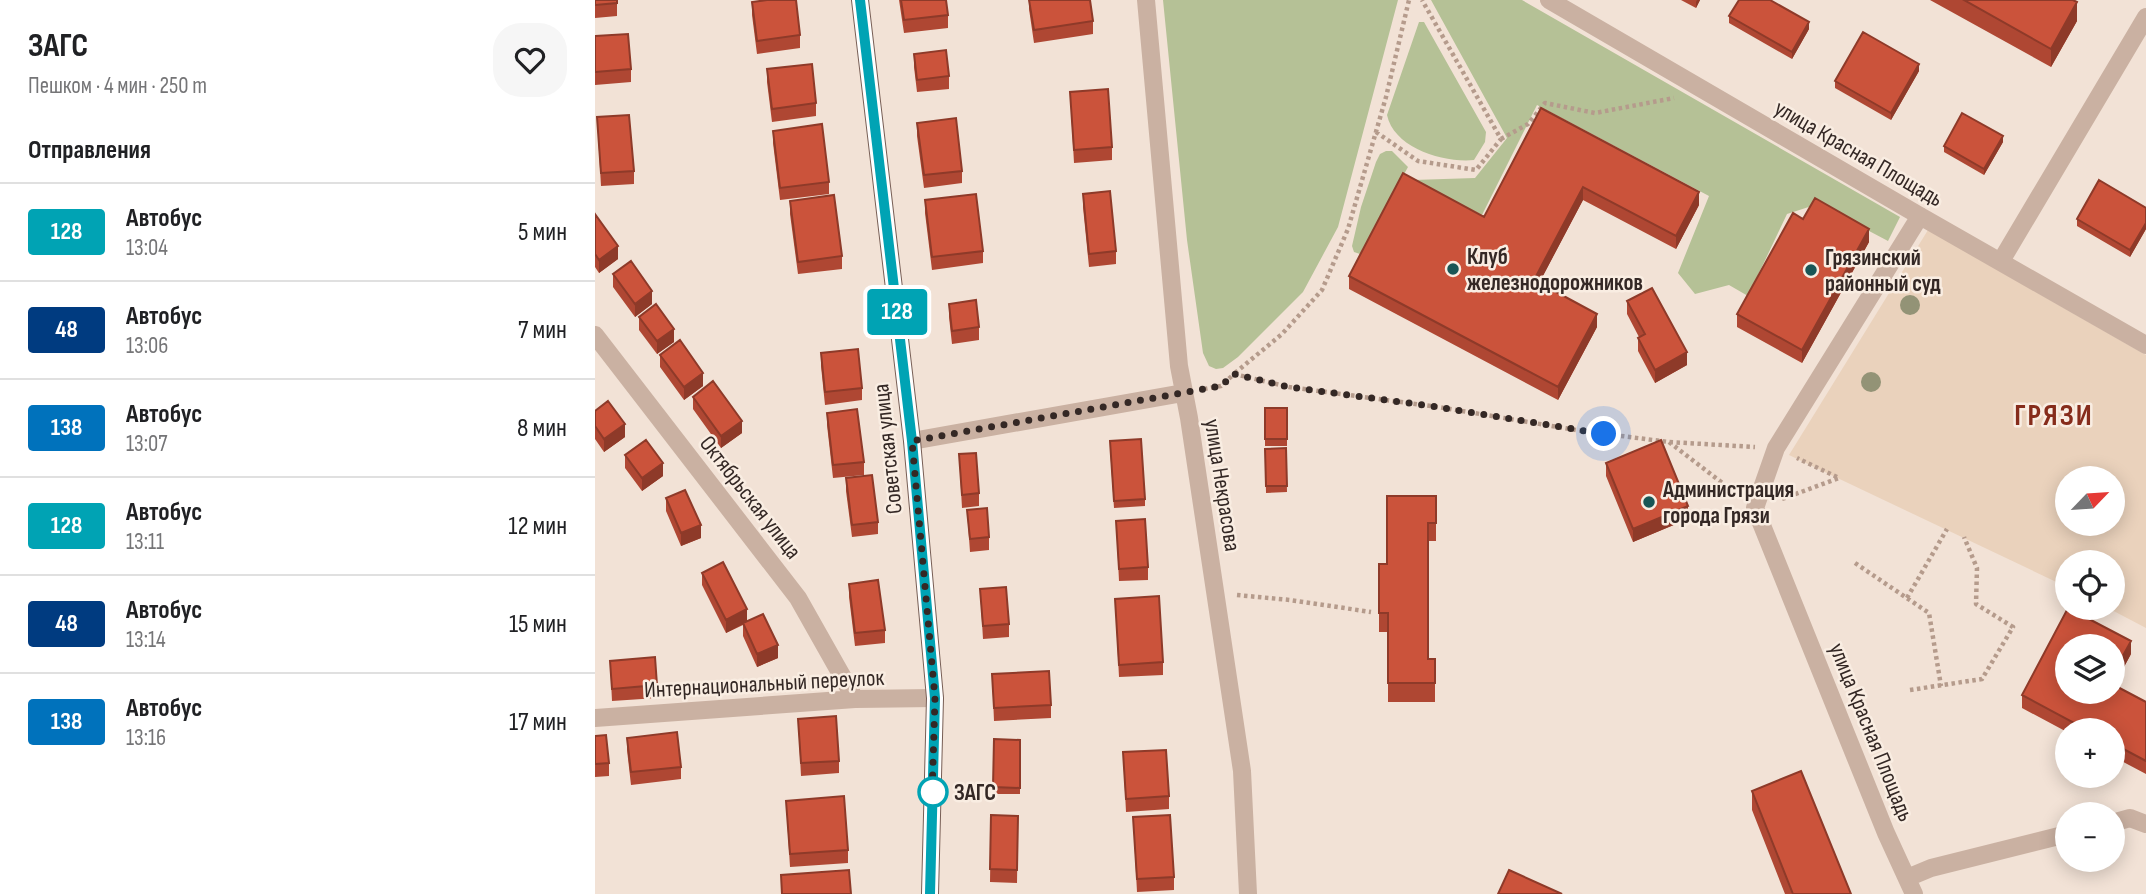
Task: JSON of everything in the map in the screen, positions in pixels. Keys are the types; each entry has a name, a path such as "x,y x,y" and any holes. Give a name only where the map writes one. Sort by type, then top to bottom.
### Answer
{"main road":[{"name":"Советская улица","path":"860,0 912,441 935,698 930,894"}],"street":[{"name":"улица Некрасова","path":"1146,0 1179,366 1242,771 1248,894"},
{"name":"улица Красная Площадь","path":"1549,0 2001,261 2024,281 2146,345"},
{"path":"2001,261 2146,17"},
{"path":"1755,508 1776,449 1920,216"},
{"name":"Октябрьская улица","path":"595,335 798,598 855,699"},
{"path":"912,441 1183,393"},
{"name":"улица Красная Площадь","path":"1755,508 1886,834 1910,886"},
{"name":"Интернациональный переулок","path":"595,718 855,699 935,698"},
{"path":"2125,819 2130,818 2146,824"},
{"path":"1910,886 1931,868 2055,837"}],"path":[{"path":"1183,393 1221,386 1282,334 1322,290 1348,229 1409,0"},
{"path":"1422,0 1501,139"},
{"path":"1376,132 1418,161 1476,170 1501,139 1528,124 1545,103 1595,113 1706,92"},
{"path":"1234,374 1289,387 1438,407 1582,431 1669,442 1776,449 1839,478 1755,508 1669,442"},
{"path":"1907,598 1947,529"},
{"path":"1910,690 1982,679 2013,627 1976,604 1977,568 1964,537"},
{"path":"1855,563 1929,613 1941,686"},
{"path":"1215,593 1290,600 1371,612"}],"green space":[{"path":"1163,0 1398,0 1338,227 1303,292 1238,357 1223,368 1209,366 1203,353 1187,240"},
{"path":"1431,0 1522,0 1900,217 1888,241 1818,204 1787,214 1748,296 1729,285 1695,294 1678,273 1709,196 1537,105 1482,215 1413,180 1475,178 1507,138"},
{"path":"1419,22 1424,22 1486,132 1485,142 1474,160 1448,159 1421,151 1409,145 1391,127 1387,115"},
{"path":"1392,151 1408,167 1360,254 1354,252 1352,246 1361,207 1376,162 1380,154"}],"shaded area":[{"path":"1928,230 2146,355 2146,628 2125,617 2125,550 2055,550 2055,581 1789,455"}],"building":[{"path":"595,0 617,0 617,3 595,5"},
{"path":"796,0 800,35 757,41 752,2"},
{"path":"901,0 946,0 948,15 904,20"},
{"path":"1029,0 1090,0 1093,21 1034,30"},
{"path":"1739,0 1770,0 1809,22 1792,52 1729,16"},
{"path":"1964,0 2073,0 2077,2 2051,49"},
{"path":"1863,32 1919,64 1891,113 1835,81"},
{"path":"628,34 631,69 595,72 595,36"},
{"path":"946,50 949,76 917,80 914,54"},
{"path":"812,64 816,103 772,109 767,69"},
{"path":"1108,89 1112,147 1074,150 1070,92"},
{"name":"Клуб железнодорожников","path":"1541,108 1699,192 1676,236 1583,187 1534,280 1597,314 1558,387 1349,276 1403,173 1484,217"},
{"path":"1962,113 2003,136 1984,169 1944,146"},
{"path":"629,115 634,171 601,173 597,117"},
{"path":"956,118 962,171 924,175 917,123"},
{"path":"822,124 829,182 780,188 773,131"},
{"path":"2099,180 2146,208 2146,223 2130,250 2077,219"},
{"path":"1110,191 1116,251 1089,254 1083,194"},
{"path":"976,194 983,251 932,257 925,200"},
{"path":"834,195 842,256 798,262 790,201"},
{"name":"Грязинский районный суд","path":"1815,198 1869,229 1802,350 1737,314 1793,213 1803,219"},
{"path":"595,214 618,246 599,260 595,254"},
{"path":"631,261 652,291 635,304 613,274"},
{"path":"1652,288 1687,352 1655,370 1638,338 1645,334 1627,301"},
{"path":"976,300 979,327 952,331 949,304"},
{"path":"656,304 674,329 657,341 639,317"},
{"path":"680,340 703,373 684,387 660,355"},
{"path":"858,349 862,388 825,392 821,353"},
{"path":"713,381 742,421 721,436 693,397"},
{"path":"608,401 625,424 604,439 595,426 595,411"},
{"path":"1265,408 1287,408 1287,439 1265,439"},
{"path":"857,409 864,462 833,465 827,413"},
{"path":"1141,439 1145,499 1114,501 1110,441"},
{"path":"646,440 663,463 642,478 625,455"},
{"name":"Администрация города Грязи","path":"1661,440 1688,506 1633,529 1606,463"},
{"path":"1286,448 1287,486 1266,486 1265,449"},
{"path":"976,453 979,493 962,495 959,454"},
{"path":"872,475 878,522 852,525 846,478"},
{"path":"685,490 701,525 681,533 666,498"},
{"path":"1387,496 1436,496 1436,523 1428,523 1428,659 1435,659 1435,683 1388,683 1388,613 1379,613 1379,564 1387,564"},
{"path":"987,508 989,537 970,539 967,510"},
{"path":"1145,519 1148,567 1119,569 1116,521"},
{"path":"723,562 747,609 726,620 702,573"},
{"path":"878,580 885,630 855,633 849,584"},
{"path":"1006,587 1009,624 983,626 980,589"},
{"path":"1159,596 1163,662 1119,665 1115,599"},
{"path":"763,614 778,645 757,654 743,623"},
{"path":"2062,620 2091,620 2118,634 2055,634 2055,704 2125,704 2125,691 2146,702 2146,761 2125,750 2125,718 2065,718 2022,695"},
{"path":"2125,638 2131,641 2125,652"},
{"path":"655,657 657,685 612,689 610,661"},
{"path":"1049,671 1051,705 994,708 992,674"},
{"path":"836,716 839,761 801,763 798,719"},
{"path":"677,732 681,767 631,772 627,738"},
{"path":"606,735 609,763 595,764 595,736"},
{"path":"994,739 1020,740 1020,788 993,787"},
{"path":"1166,750 1169,796 1126,799 1123,752"},
{"path":"1801,771 1851,894 1793,894 1752,791"},
{"path":"844,796 848,850 790,854 786,801"},
{"path":"991,815 1018,816 1017,870 990,869"},
{"path":"1170,815 1174,877 1137,879 1133,817"},
{"path":"849,870 851,894 782,894 781,875"},
{"path":"1509,870 1562,894 1498,894"}],"bus line":[{"name":"128","path":"860,0 912,441 935,698 930,894"}],"place":[{"name":"Клуб железнодорожников","path":"1453,269"},
{"name":"Грязинский районный суд","path":"1811,270"},
{"name":"Администрация города Грязи","path":"1649,502"},
{"name":"ЗАГС","path":"933,792"}],"district":[{"name":"ГРЯЗИ","path":"2054,415"}],"route":[{"path":"933,792 932,796 935,698 912,441 1221,386 1234,374 1289,387 1438,407 1604,434"}]}
